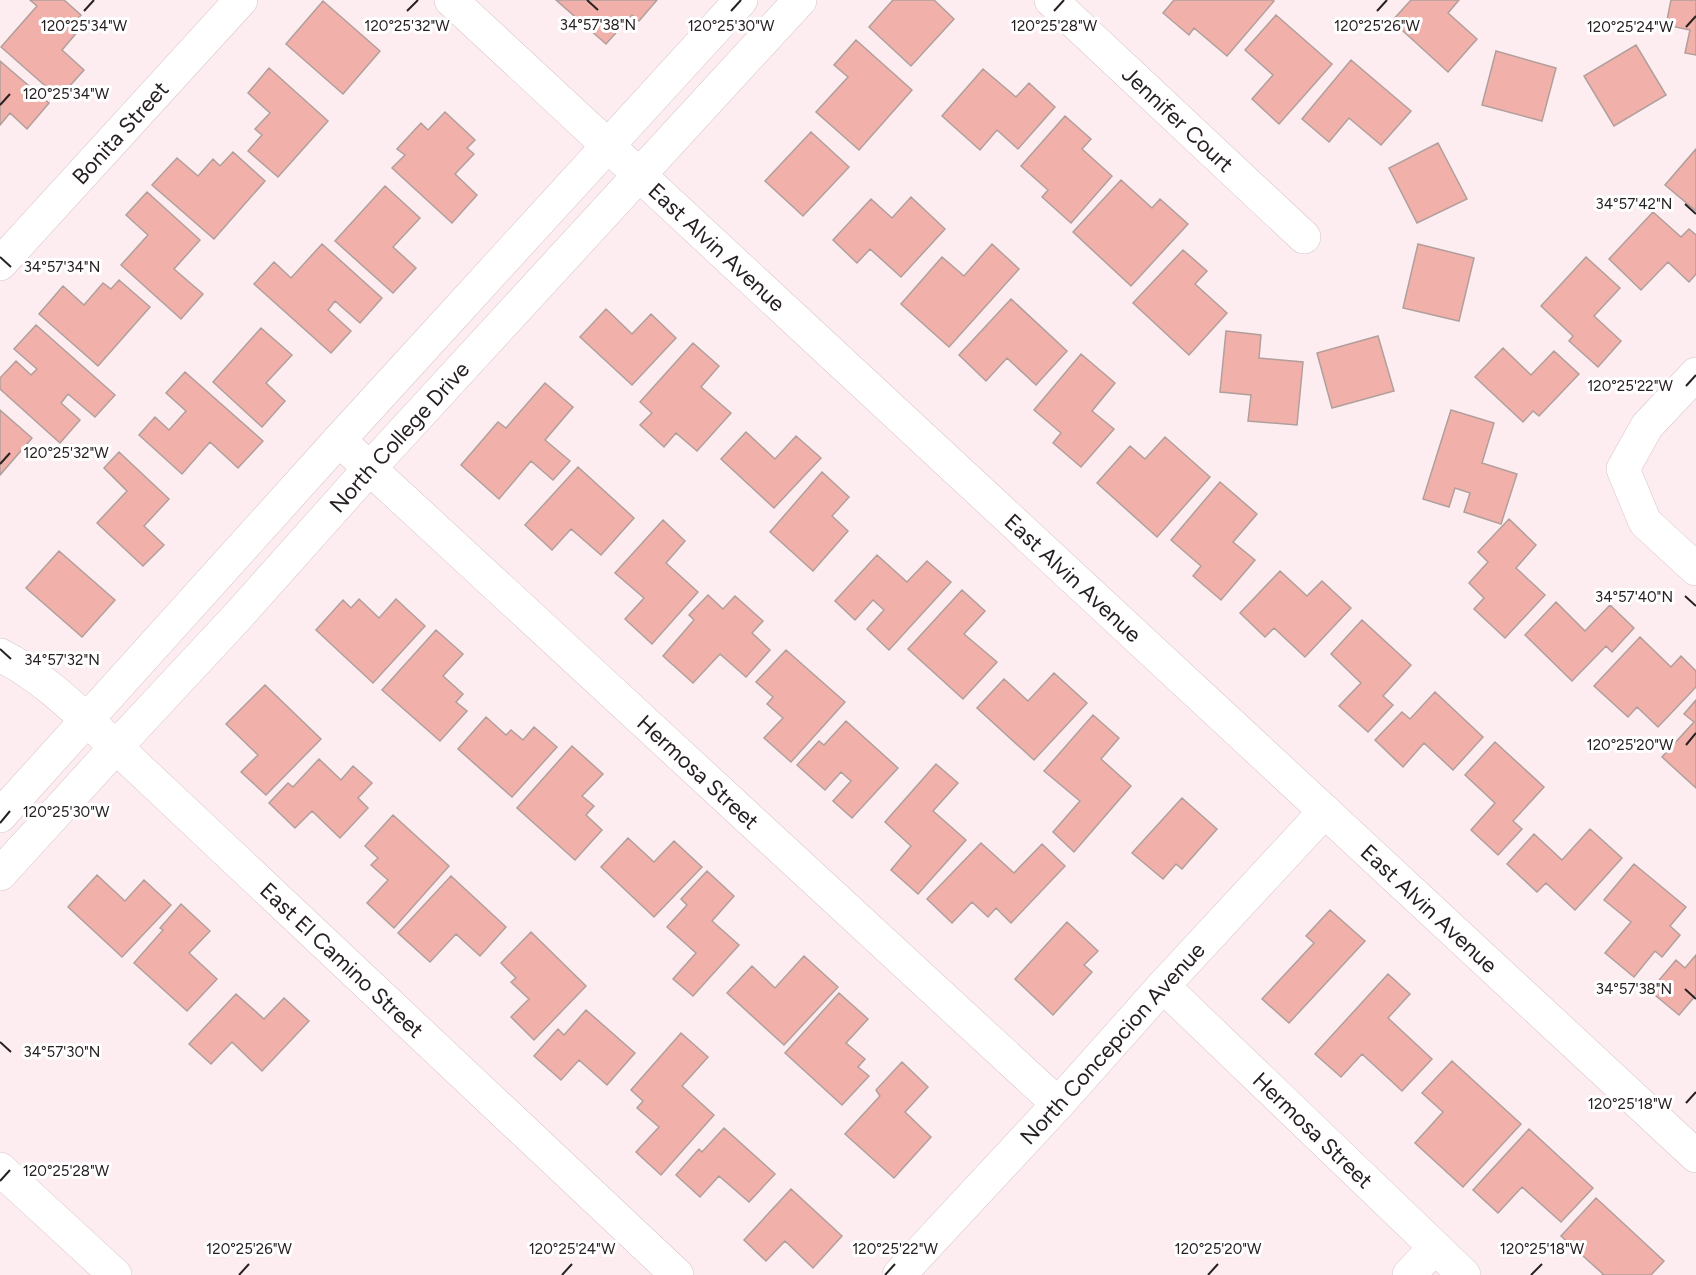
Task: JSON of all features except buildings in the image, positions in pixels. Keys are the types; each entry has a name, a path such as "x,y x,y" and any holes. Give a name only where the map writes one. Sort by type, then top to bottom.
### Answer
{"street":[{"name":"Bonita Street","path":"0,264 241,0"},
{"name":"East Alvin Avenue","path":"451,0 1325,811 1693,1147"},
{"name":"North College Drive","path":"0,816 339,440 741,0"},
{"name":"North College Drive","path":"0,874 800,0"},
{"name":"Jennifer Court","path":"1051,0 1304,237"},
{"path":"1696,374 1647,426 1623,469 1645,522 1696,569"},
{"name":"Hermosa Street","path":"339,440 1058,1104"},
{"name":"East El Camino Street","path":"0,655 10,659 46,685 87,720 677,1275"},
{"name":"North Concepcion Avenue","path":"899,1275 1325,811"},
{"name":"Hermosa Street","path":"1163,986 1464,1275"},
{"path":"0,1169 115,1275"},
{"path":"1409,1275 1435,1247"}]}
